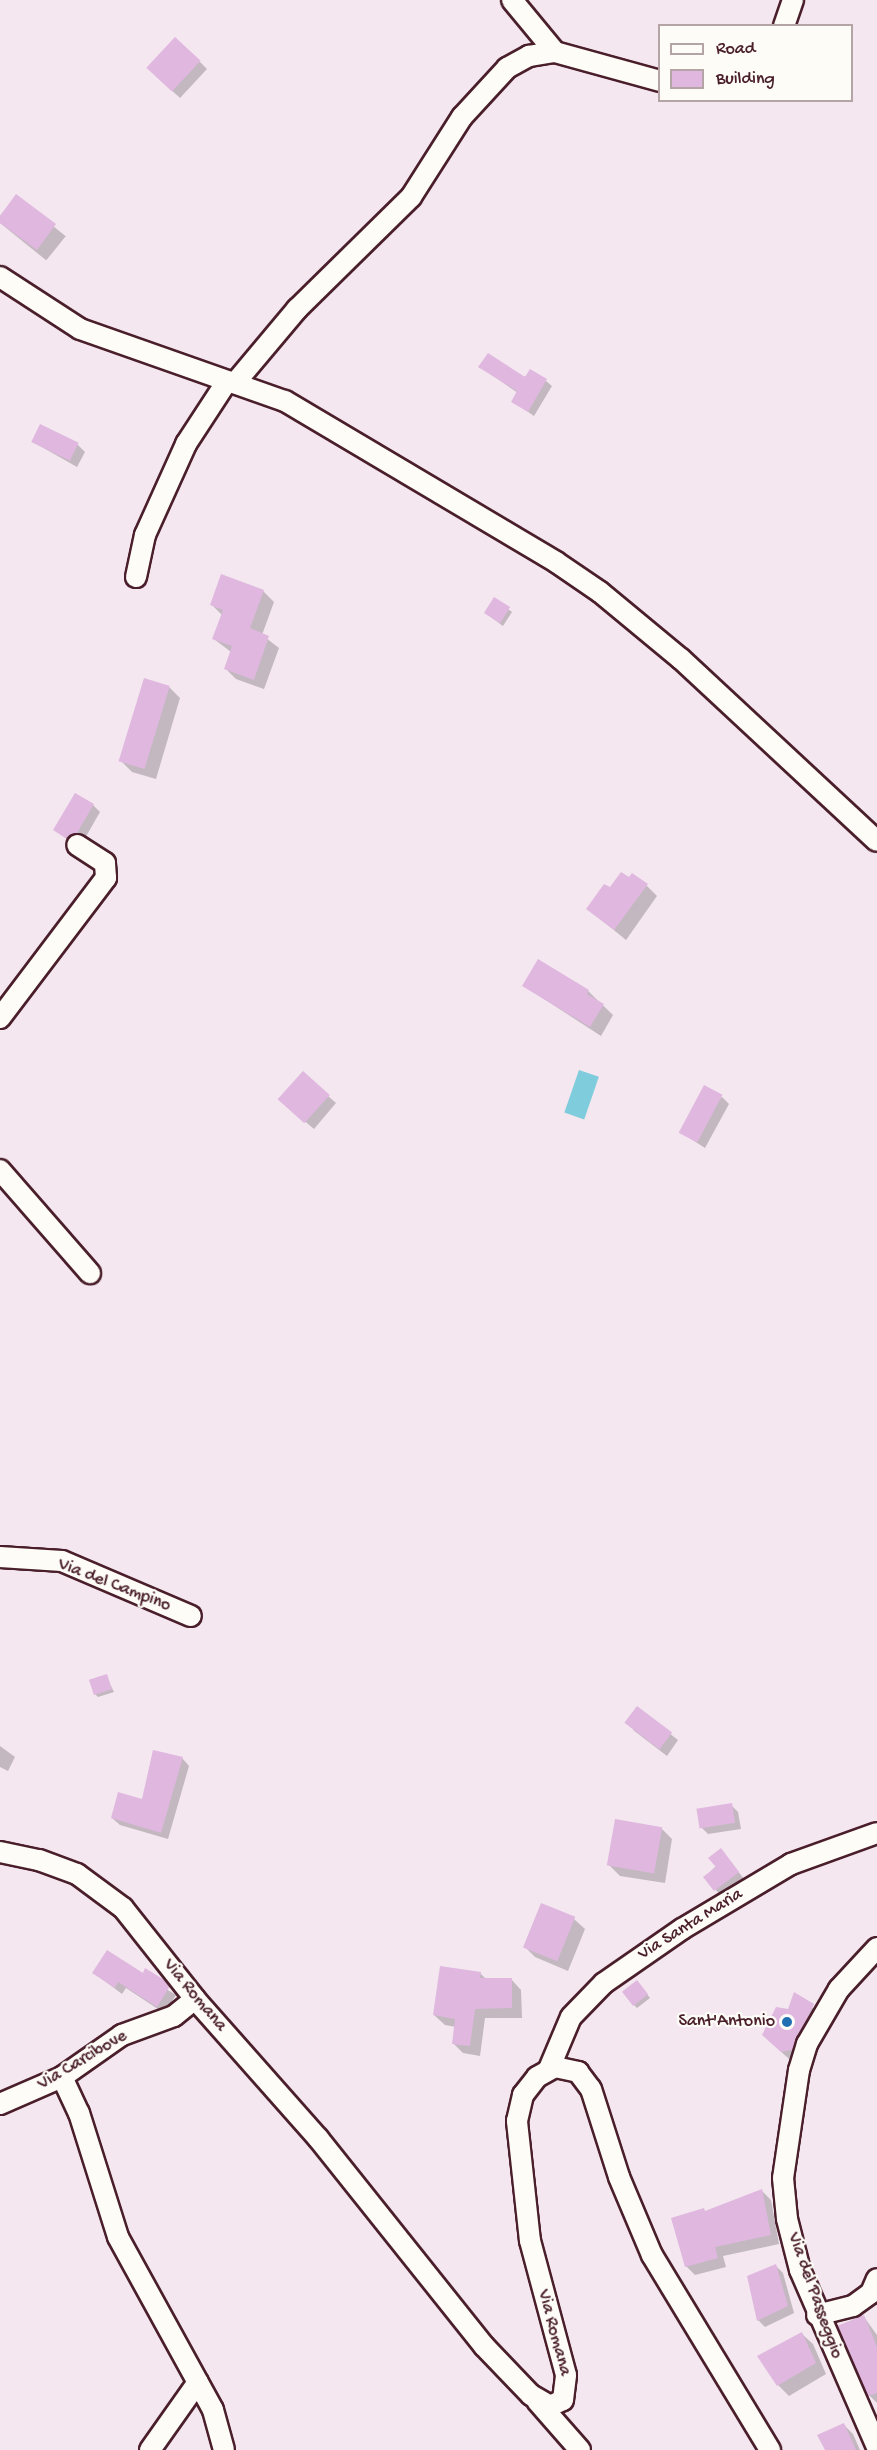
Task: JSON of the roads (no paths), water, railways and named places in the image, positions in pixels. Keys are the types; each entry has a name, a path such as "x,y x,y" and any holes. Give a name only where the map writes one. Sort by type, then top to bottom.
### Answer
{"street":[{"path":"513,0 555,52"},
{"path":"785,24 794,0"},
{"path":"136,577 145,535 186,444 231,382 297,309 411,197 462,117 488,85 521,59 555,52 658,80"},
{"path":"0,278 80,329 270,394 314,416 591,585 696,672 877,841"},
{"path":"0,1018 106,878 105,863 77,845"},
{"path":"0,1170 90,1273"},
{"name":"Via del Campino","path":"0,1557 62,1561 191,1617"},
{"name":"Via Santa Maria","path":"549,2069 567,2024 604,1983 681,1929 791,1864 877,1833"},
{"name":"Via Romana","path":"0,1852 65,1869 106,1893 137,1925 195,1999 303,2119 484,2346 531,2395 546,2406 555,2406 563,2400 567,2382 530,2241 517,2121 523,2095 549,2069"},
{"name":"Via del Passeggio","path":"877,1948 848,1977 818,2021 804,2054 795,2094 784,2166 784,2195 794,2250 817,2315 877,2447"},
{"name":"Via Carcibove","path":"0,2104 62,2077 122,2034 174,2016 195,1999"},
{"path":"549,2069 572,2068 587,2082 647,2244 698,2336 770,2450"},
{"path":"62,2077 79,2114 118,2237 216,2416 224,2450"},
{"path":"817,2315 853,2306 871,2293 877,2279"},
{"path":"150,2450 198,2382"},
{"path":"531,2395 580,2450"}],"water":[{"path":"579,1070 599,1077 584,1119 564,1113"}],"place":[{"name":"Sant'Antonio","path":"787,2022"}]}
